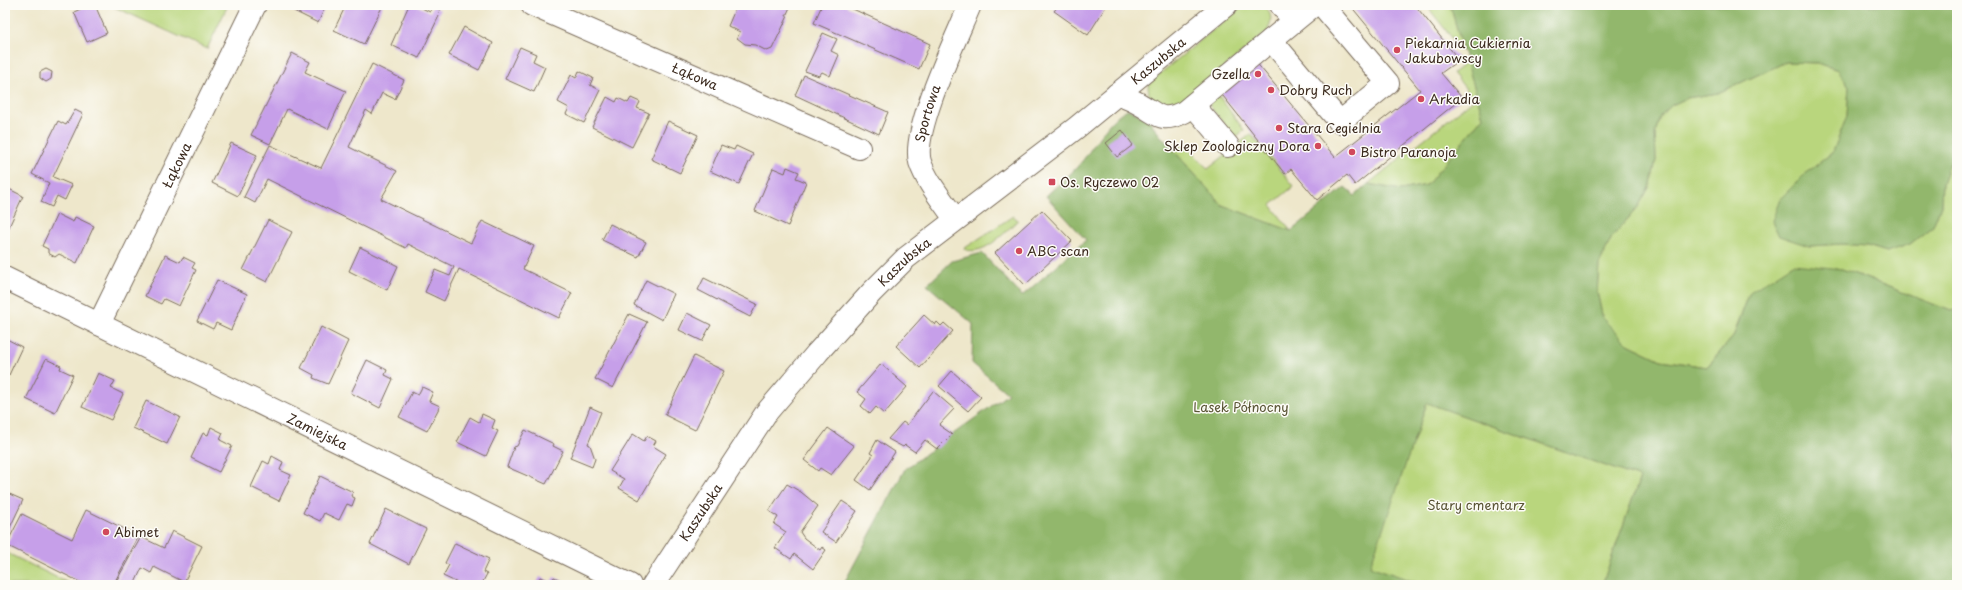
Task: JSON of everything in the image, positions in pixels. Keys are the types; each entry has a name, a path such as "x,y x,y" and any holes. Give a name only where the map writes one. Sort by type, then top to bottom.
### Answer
{"street":[{"name":"Łąkowa","path":"99,324 255,5"},
{"name":"Łąkowa","path":"532,5 858,148"},
{"name":"Sportowa","path":"956,219 930,184 920,160 920,144 923,125 936,86 970,5"},
{"name":"Kaszubska","path":"654,585 766,413 872,292 906,258 1117,94 1226,5"},
{"path":"1117,94 1141,105 1160,117 1175,117 1193,105 1271,40 1287,13 1314,5"},
{"path":"1271,40 1340,122 1388,83 1322,5"},
{"path":"1193,105 1228,146"},
{"name":"Zamiejska","path":"5,278 630,585"}],"green space":[{"path":"110,5 228,5 207,49"},
{"path":"1244,5 1263,5 1269,11 1271,17 1267,32 1171,111 1150,101 1148,87 1151,81"},
{"path":"1426,5 1450,5 1464,53"},
{"name":"Lasek Północny","path":"1450,5 1957,5 1957,161 1949,164 1942,183 1941,205 1933,226 1910,244 1887,252 1867,246 1842,244 1809,246 1779,236 1772,221 1780,199 1803,176 1833,152 1847,116 1849,86 1838,70 1818,63 1786,62 1718,93 1687,98 1672,105 1660,116 1655,134 1656,160 1651,184 1638,207 1612,237 1599,264 1597,292 1603,319 1628,344 1661,360 1707,367 1733,337 1750,292 1793,264 1842,269 1951,311 1957,310 1957,585 1602,585 1640,478 1427,403 1370,566 1423,585 843,585 905,469 1008,394 972,363 973,324 927,285 952,261 982,253 1022,296 1086,240 1046,196 1078,166 1113,119 1128,109 1149,120 1159,134 1222,205 1291,231 1345,187 1355,196 1368,184 1401,190 1427,185 1483,117"},
{"path":"1467,62 1483,117 1427,185 1401,190 1368,184 1474,99 1453,73"},
{"path":"1786,62 1818,63 1838,70 1849,86 1847,116 1833,152 1803,176 1809,246 1842,244 1867,246 1887,252 1910,244 1933,226 1941,205 1942,183 1949,163 1957,161 1957,310 1951,311 1842,269 1750,292 1733,337 1707,367 1661,360 1628,344 1603,319 1597,292 1599,264 1612,237 1638,207 1651,184 1656,160 1655,134 1660,116 1672,105 1687,98 1718,93"},
{"path":"1216,92 1244,130 1235,138 1209,105"},
{"path":"1251,134 1294,186 1271,205 1291,231 1222,205 1174,151 1185,144 1208,169"},
{"path":"1013,216 1018,220 995,241 981,249 973,251 966,250 965,248"},
{"name":"Stary cmentarz","path":"1427,403 1640,478 1602,585 1423,585 1369,566"},
{"path":"5,552 72,585 5,585"}],"building":[{"path":"89,5 95,5 107,33 87,42 74,12"},
{"path":"295,5 326,5 318,23 292,10"},
{"path":"346,5 383,5 364,44 334,30"},
{"path":"409,5 416,5 430,12 433,6 440,10 439,16 419,58 391,45"},
{"path":"737,5 791,5 786,16 788,16 772,49 767,51 755,45 745,44 737,38 740,32 728,26"},
{"path":"822,5 844,5 930,44 919,69 814,23"},
{"path":"1059,5 1107,5 1088,35 1054,11"},
{"name":"Stara Cegielnia","path":"1350,5 1415,5 1459,60 1441,73 1462,98 1355,185 1347,175 1317,200 1291,169 1285,174 1219,91 1255,61 1335,157 1420,90"},
{"path":"464,27 493,43 479,70 449,55"},
{"path":"823,33 837,39 831,51 839,55 830,76 822,72 819,76 805,71"},
{"path":"520,47 536,54 533,61 545,67 534,92 505,79"},
{"path":"292,53 310,62 305,72 346,91 328,129 287,109 270,144 251,135"},
{"path":"372,64 404,80 395,99 382,93 372,114 366,110 349,147 397,171 381,199 471,243 482,221 534,246 523,269 572,293 559,318 459,269 444,301 425,292 435,270 450,276 454,267 408,244 406,248 267,179 255,203 244,197 270,145 321,168"},
{"path":"46,69 52,72 51,79 46,82 40,78 40,72"},
{"path":"579,71 593,78 590,85 600,90 584,123 566,114 569,108 558,102 571,75 576,78"},
{"path":"804,75 888,112 879,134 795,95"},
{"path":"607,97 616,102 618,98 628,103 631,98 640,102 637,108 649,113 632,147 592,127"},
{"path":"75,110 83,114 53,177 72,185 65,200 57,196 52,207 41,202 49,183 32,174 58,121 66,125"},
{"path":"668,121 698,135 680,173 651,159"},
{"path":"1122,130 1133,145 1117,157 1106,143"},
{"path":"231,143 257,155 238,196 212,183"},
{"path":"721,145 734,150 736,146 753,154 739,184 710,171"},
{"path":"787,167 799,172 796,178 806,182 788,226 755,211 773,168 785,173"},
{"path":"5,187 23,196 8,229 5,227"},
{"path":"1042,210 1072,241 1025,285 995,253"},
{"path":"57,214 73,222 75,217 94,226 77,263 59,254 55,257 48,253 48,249 42,246"},
{"path":"268,220 292,232 267,282 243,270"},
{"path":"610,224 646,242 638,257 602,240"},
{"path":"360,247 398,266 387,290 349,271"},
{"path":"165,255 180,262 183,257 195,263 192,268 196,270 179,306 164,299 161,304 145,296"},
{"path":"704,278 757,304 750,317 698,290"},
{"path":"217,280 247,294 231,330 216,323 213,329 197,321"},
{"path":"646,280 674,294 662,320 634,305"},
{"path":"687,313 711,325 702,341 679,330"},
{"path":"629,314 647,322 613,388 595,379"},
{"path":"924,315 935,325 937,322 941,326 944,323 953,331 920,368 896,346"},
{"path":"321,327 348,341 328,384 313,378 314,375 301,368"},
{"path":"5,338 22,347 9,375 5,373"},
{"path":"694,356 724,371 695,430 665,415"},
{"path":"46,359 61,366 60,369 73,375 55,413 26,399"},
{"path":"367,360 387,370 385,375 393,379 380,408 351,393"},
{"path":"881,364 907,387 884,414 876,407 870,414 861,406 866,399 857,392"},
{"path":"952,371 981,397 968,411 939,386"},
{"path":"98,373 115,381 111,388 123,394 111,420 82,407"},
{"path":"422,387 433,392 429,401 440,406 427,431 399,417 412,392 418,395"},
{"path":"933,391 954,409 939,425 952,434 937,449 925,440 915,452 905,445 903,447 888,439 903,422 907,425"},
{"path":"146,401 180,417 167,444 133,428"},
{"path":"590,407 601,412 588,444 590,445 595,459 592,467 570,458"},
{"path":"482,414 495,420 492,428 498,431 486,456 457,442 470,417 479,422"},
{"path":"211,427 223,433 220,440 232,446 219,472 191,458 203,433 208,435"},
{"path":"828,428 854,446 831,475 820,468 818,471 804,460"},
{"path":"525,430 554,444 553,446 563,451 546,484 507,467 514,447 517,446"},
{"path":"633,434 644,441 647,436 656,441 653,446 666,454 639,500 619,488 624,479 610,471"},
{"path":"877,440 895,452 870,490 856,480 873,455 870,453"},
{"path":"272,456 283,462 280,470 291,475 279,501 251,487 263,461 269,464"},
{"path":"320,476 353,492 351,496 355,498 352,506 347,504 339,520 324,513 320,521 303,513"},
{"path":"787,484 801,492 818,506 800,532 804,538 820,550 822,547 826,550 813,569 794,554 791,559 775,548 786,532 774,524 778,517 769,511"},
{"path":"5,492 23,500 5,538"},
{"path":"842,501 857,511 836,542 821,532"},
{"path":"386,509 426,529 409,564 370,544"},
{"path":"86,510 139,536 113,585 86,585 6,545 22,514 72,539"},
{"path":"172,531 202,546 184,582 154,567 151,573 142,568 134,585 114,585 141,537 164,548"},
{"path":"455,543 489,559 483,572 487,574 481,585 462,585 443,576 449,565 445,563"},
{"path":"540,577 551,582 554,577 563,581 561,585 536,585"}],"place":[{"name":"Piekarnia Cukiernia Jakubowscy","path":"1397,50"},
{"name":"Gzella","path":"1258,74"},
{"name":"Dobry Ruch","path":"1271,90"},
{"name":"Arkadia","path":"1421,99"},
{"name":"Stara Cegielnia","path":"1279,128"},
{"name":"Sklep Zoologiczny Dora","path":"1318,146"},
{"name":"Bistro Paranoja","path":"1352,152"},
{"name":"Os. Ryczewo 02","path":"1052,182"},
{"name":"ABC scan","path":"1019,251"},
{"name":"Abimet","path":"106,532"}]}
